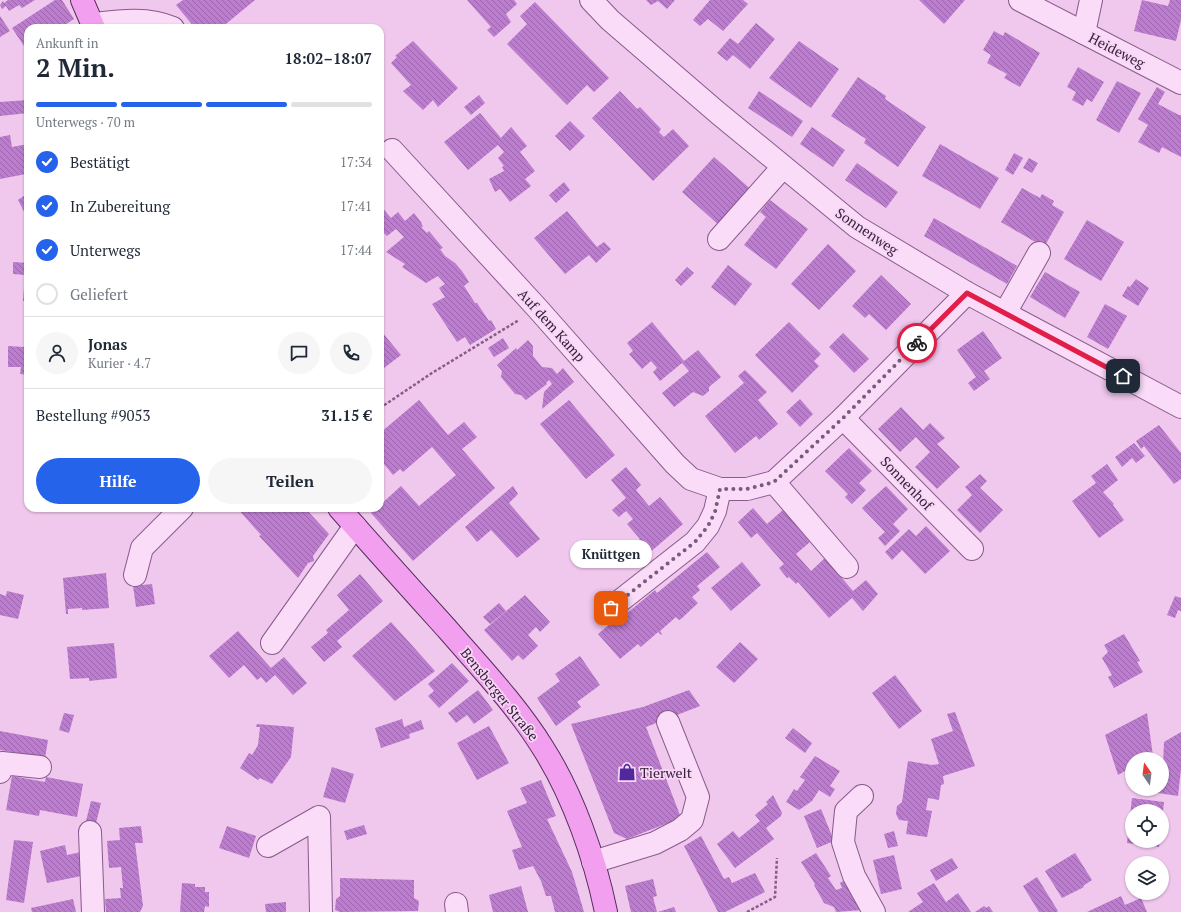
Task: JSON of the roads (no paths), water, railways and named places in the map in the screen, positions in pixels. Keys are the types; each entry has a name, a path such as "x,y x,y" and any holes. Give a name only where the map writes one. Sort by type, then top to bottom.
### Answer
{"main road":[{"path":"82,0 93,24"},
{"name":"Bensberger Straße","path":"343,512 475,660 529,727 544,749 562,783 593,862 606,912"}],"street":[{"name":"Sonnenweg","path":"591,0 610,20 718,114 857,227 967,293 1181,407"},
{"path":"1020,0 1084,34"},
{"name":"Heideweg","path":"1091,0 1084,34 1181,83"},
{"path":"106,24 130,20 164,24"},
{"name":"Auf dem Kamp","path":"392,150 691,479 720,489 747,489 774,482 843,418 967,293"},
{"path":"719,239 783,167"},
{"path":"1005,313 1040,253"},
{"name":"Sonnenhof","path":"843,418 972,549"},
{"path":"774,482 847,567"},
{"path":"611,608 695,542 708,526 713,516 720,489"},
{"path":"136,575 142,548 178,512"},
{"path":"272,643 355,526"},
{"path":"593,862 655,843 680,830 692,820 698,797 668,722"},
{"path":"0,772 2,762 40,767"},
{"path":"862,796 846,811 843,842 854,876 874,912"},
{"path":"268,846 319,816 321,912"},
{"path":"90,832 93,912"}],"place":[{"name":"Knüttgen","path":"611,608"},
{"name":"Tierwelt","path":"627,772"}]}
